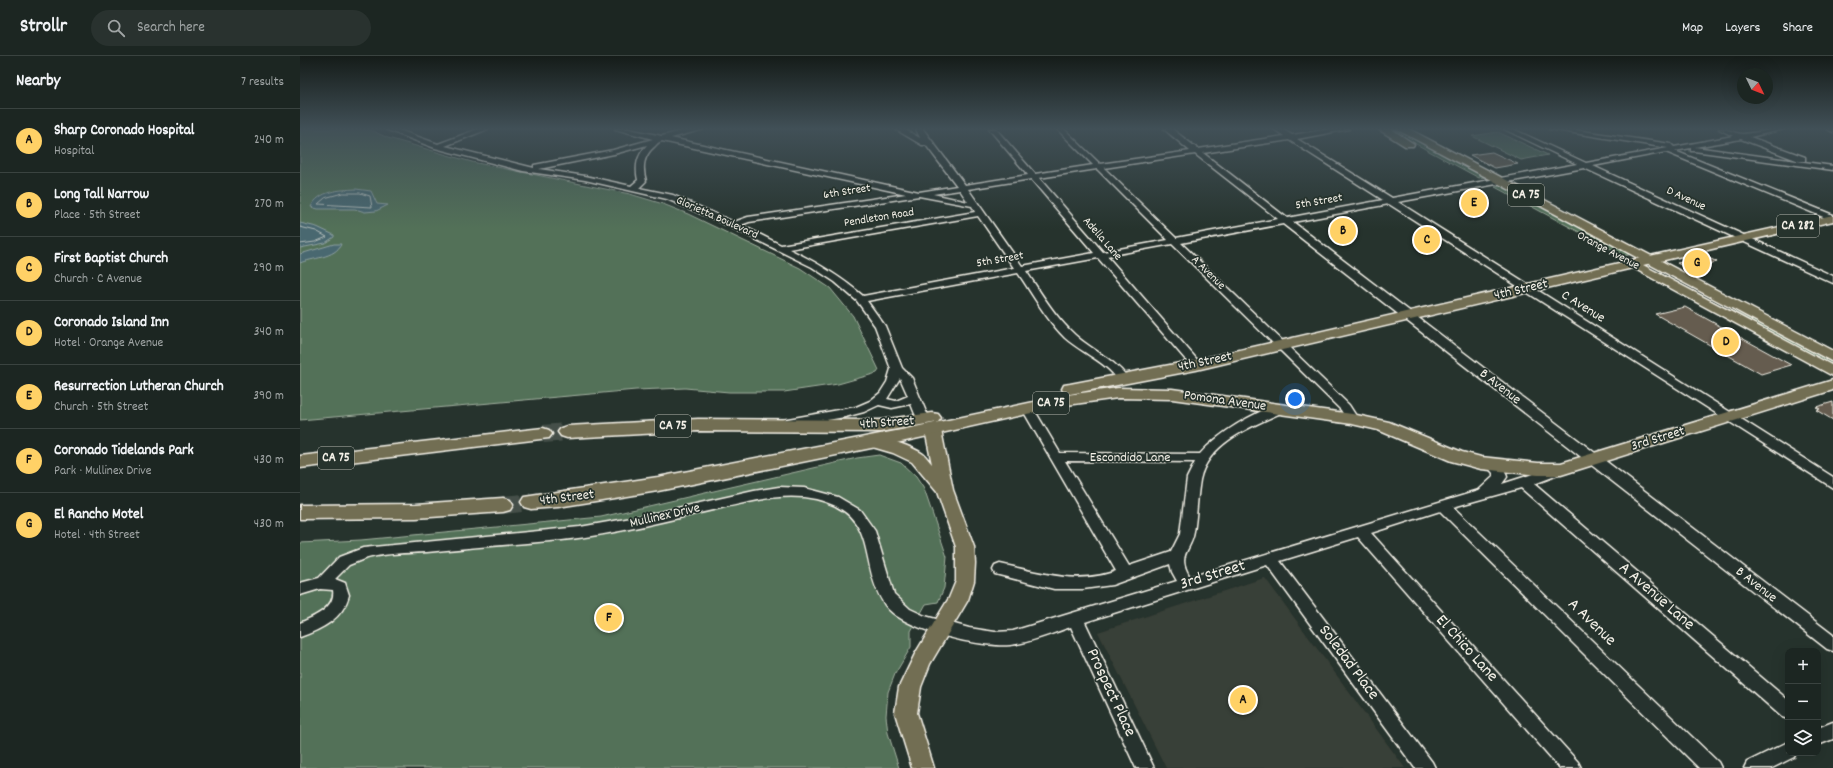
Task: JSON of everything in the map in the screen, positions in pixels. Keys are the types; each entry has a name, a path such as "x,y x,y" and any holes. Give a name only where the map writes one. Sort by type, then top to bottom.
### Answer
{"highway":[{"name":"Orange Avenue","path":"1443,162 1632,264"},
{"name":"Orange Avenue","path":"1464,162 1833,357"},
{"name":"4th Street","path":"531,502 565,499 658,484 875,442 930,425 1122,378 1196,365 1281,346 1632,264"},
{"name":"3rd Street","path":"1561,469 1833,385"},
{"name":"Pomona Avenue","path":"930,425 1067,400 1118,393 1154,392 1352,419 1383,426 1457,457 1491,464 1538,469 1561,469"},
{"name":"4th Street","path":"567,432 698,425 930,425"},
{"name":"CA 75","path":"300,462 543,434"},
{"path":"300,512 326,513 416,511 503,505"}],"main road":[{"name":"4th Street","path":"1632,264 1833,218"},
{"name":"Orange Avenue","path":"1632,264 1833,372"},
{"name":"Glorietta Boulevard","path":"923,768 906,713 910,687 922,660 958,600 965,581 966,563 965,547 945,490 930,425"},
{"name":"Glorietta Boulevard","path":"875,442 899,449 918,458 945,490"}],"street":[{"name":"Glorietta Boulevard","path":"498,162 523,169 585,178 664,195 695,206 823,270 861,299 880,326 897,370 906,378 921,414 930,425"},
{"path":"523,169 562,162"},
{"path":"634,188 642,181 639,170 641,162"},
{"path":"772,162 974,204"},
{"path":"944,162 982,213 1019,269 1068,335 1086,349 1110,364 1122,378"},
{"name":"Adella Lane","path":"1020,162 1196,365"},
{"name":"A Avenue","path":"1094,162 1345,408 1352,419"},
{"name":"6th Street","path":"733,224 748,220 1130,162"},
{"name":"B Avenue","path":"1210,162 1833,644"},
{"name":"C Avenue","path":"1328,162 1833,483"},
{"name":"D Avenue","path":"1579,162 1833,280"},
{"name":"5th Street","path":"861,299 1600,162"},
{"path":"1696,162 1833,218"},
{"path":"1796,162 1823,166"},
{"path":"1813,162 1833,169"},
{"name":"Pendleton Road","path":"781,248 796,244 982,213"},
{"path":"779,425 802,419 850,413 879,400 892,384 897,370"},
{"path":"879,400 891,405 899,404 914,398"},
{"path":"1186,584 1179,572 1176,557 1187,534 1194,478 1203,458 1216,444 1234,431 1279,408"},
{"path":"1031,414 1126,575"},
{"name":"Escondido Lane","path":"1058,458 1203,458"},
{"name":"3rd Street","path":"1483,493 1495,484 1500,477 1499,471 1491,464"},
{"name":"3rd Street","path":"942,628 981,639 997,640 1013,638 1443,504 1483,493 1525,484 1561,469"},
{"name":"A Avenue Lane","path":"1525,484 1785,708"},
{"name":"Mullinex Drive","path":"324,582 335,568 344,560 356,555 372,552 588,531 752,496 781,492 798,492 827,497 853,510 867,527 883,583 888,596 895,606 904,614 926,624 942,628"},
{"name":"A Avenue","path":"1443,504 1712,768"},
{"name":"El Chico Lane","path":"1360,530 1572,768"},
{"path":"1000,570 1054,583 1083,583 1112,579 1126,575 1161,560 1176,557"},
{"name":"Soledad Place","path":"1270,558 1426,768"},
{"path":"300,589 324,582 340,587 342,593 340,601 324,618 300,630"},
{"name":"Prospect Place","path":"1075,618 1145,768"},
{"path":"1821,736 1833,730"},
{"path":"1753,768 1785,753"}],"shaded area":[{"path":"1264,578 1405,768 1166,768 1098,632"}],"green space":[{"path":"300,162 473,162 630,194 663,204 688,214 800,268 830,288 853,316 879,370 877,373 838,384 784,392 729,392 685,388 636,390 300,420"},
{"path":"1450,162 1461,162 1487,177 1479,178"},
{"path":"1503,186 1632,254 1624,256 1495,187"},
{"path":"1656,271 1722,306 1802,344 1833,363 1830,364 1697,296 1653,272"},
{"path":"879,455 901,463 916,477 924,489 947,557 944,588 938,602 926,604 911,631 911,647 895,674 888,692 886,716 888,733 899,768 300,768 300,543 361,540 601,517 857,458"}],"water":[{"path":"356,189 371,191 377,204 388,205 376,211 365,212 355,209 318,209 311,207 319,197 330,192"},
{"path":"300,223 317,227 334,235 334,237 325,243 300,248"},
{"path":"334,244 341,244 338,249 329,255 300,263 300,254"}],"building":[{"path":"1484,162 1514,162 1518,164 1495,168"},
{"path":"1707,257 1717,262 1688,269 1677,263"},
{"path":"1685,307 1791,365 1761,374 1655,314"},
{"path":"1833,402 1833,420 1816,410 1820,409 1816,407"}],"tunnel":[{"path":"543,434 567,432"},
{"path":"503,505 531,502"}],"place":[{"name":"Resurrection Lutheran Church","path":"1474,203"},
{"name":"Long Tall Narrow","path":"1343,231"},
{"name":"First Baptist Church","path":"1427,240"},
{"name":"El Rancho Motel","path":"1697,263"},
{"name":"Coronado Island Inn","path":"1726,342"},
{"name":"Coronado Tidelands Park","path":"609,618"},
{"name":"Sharp Coronado Hospital","path":"1243,700"}]}
